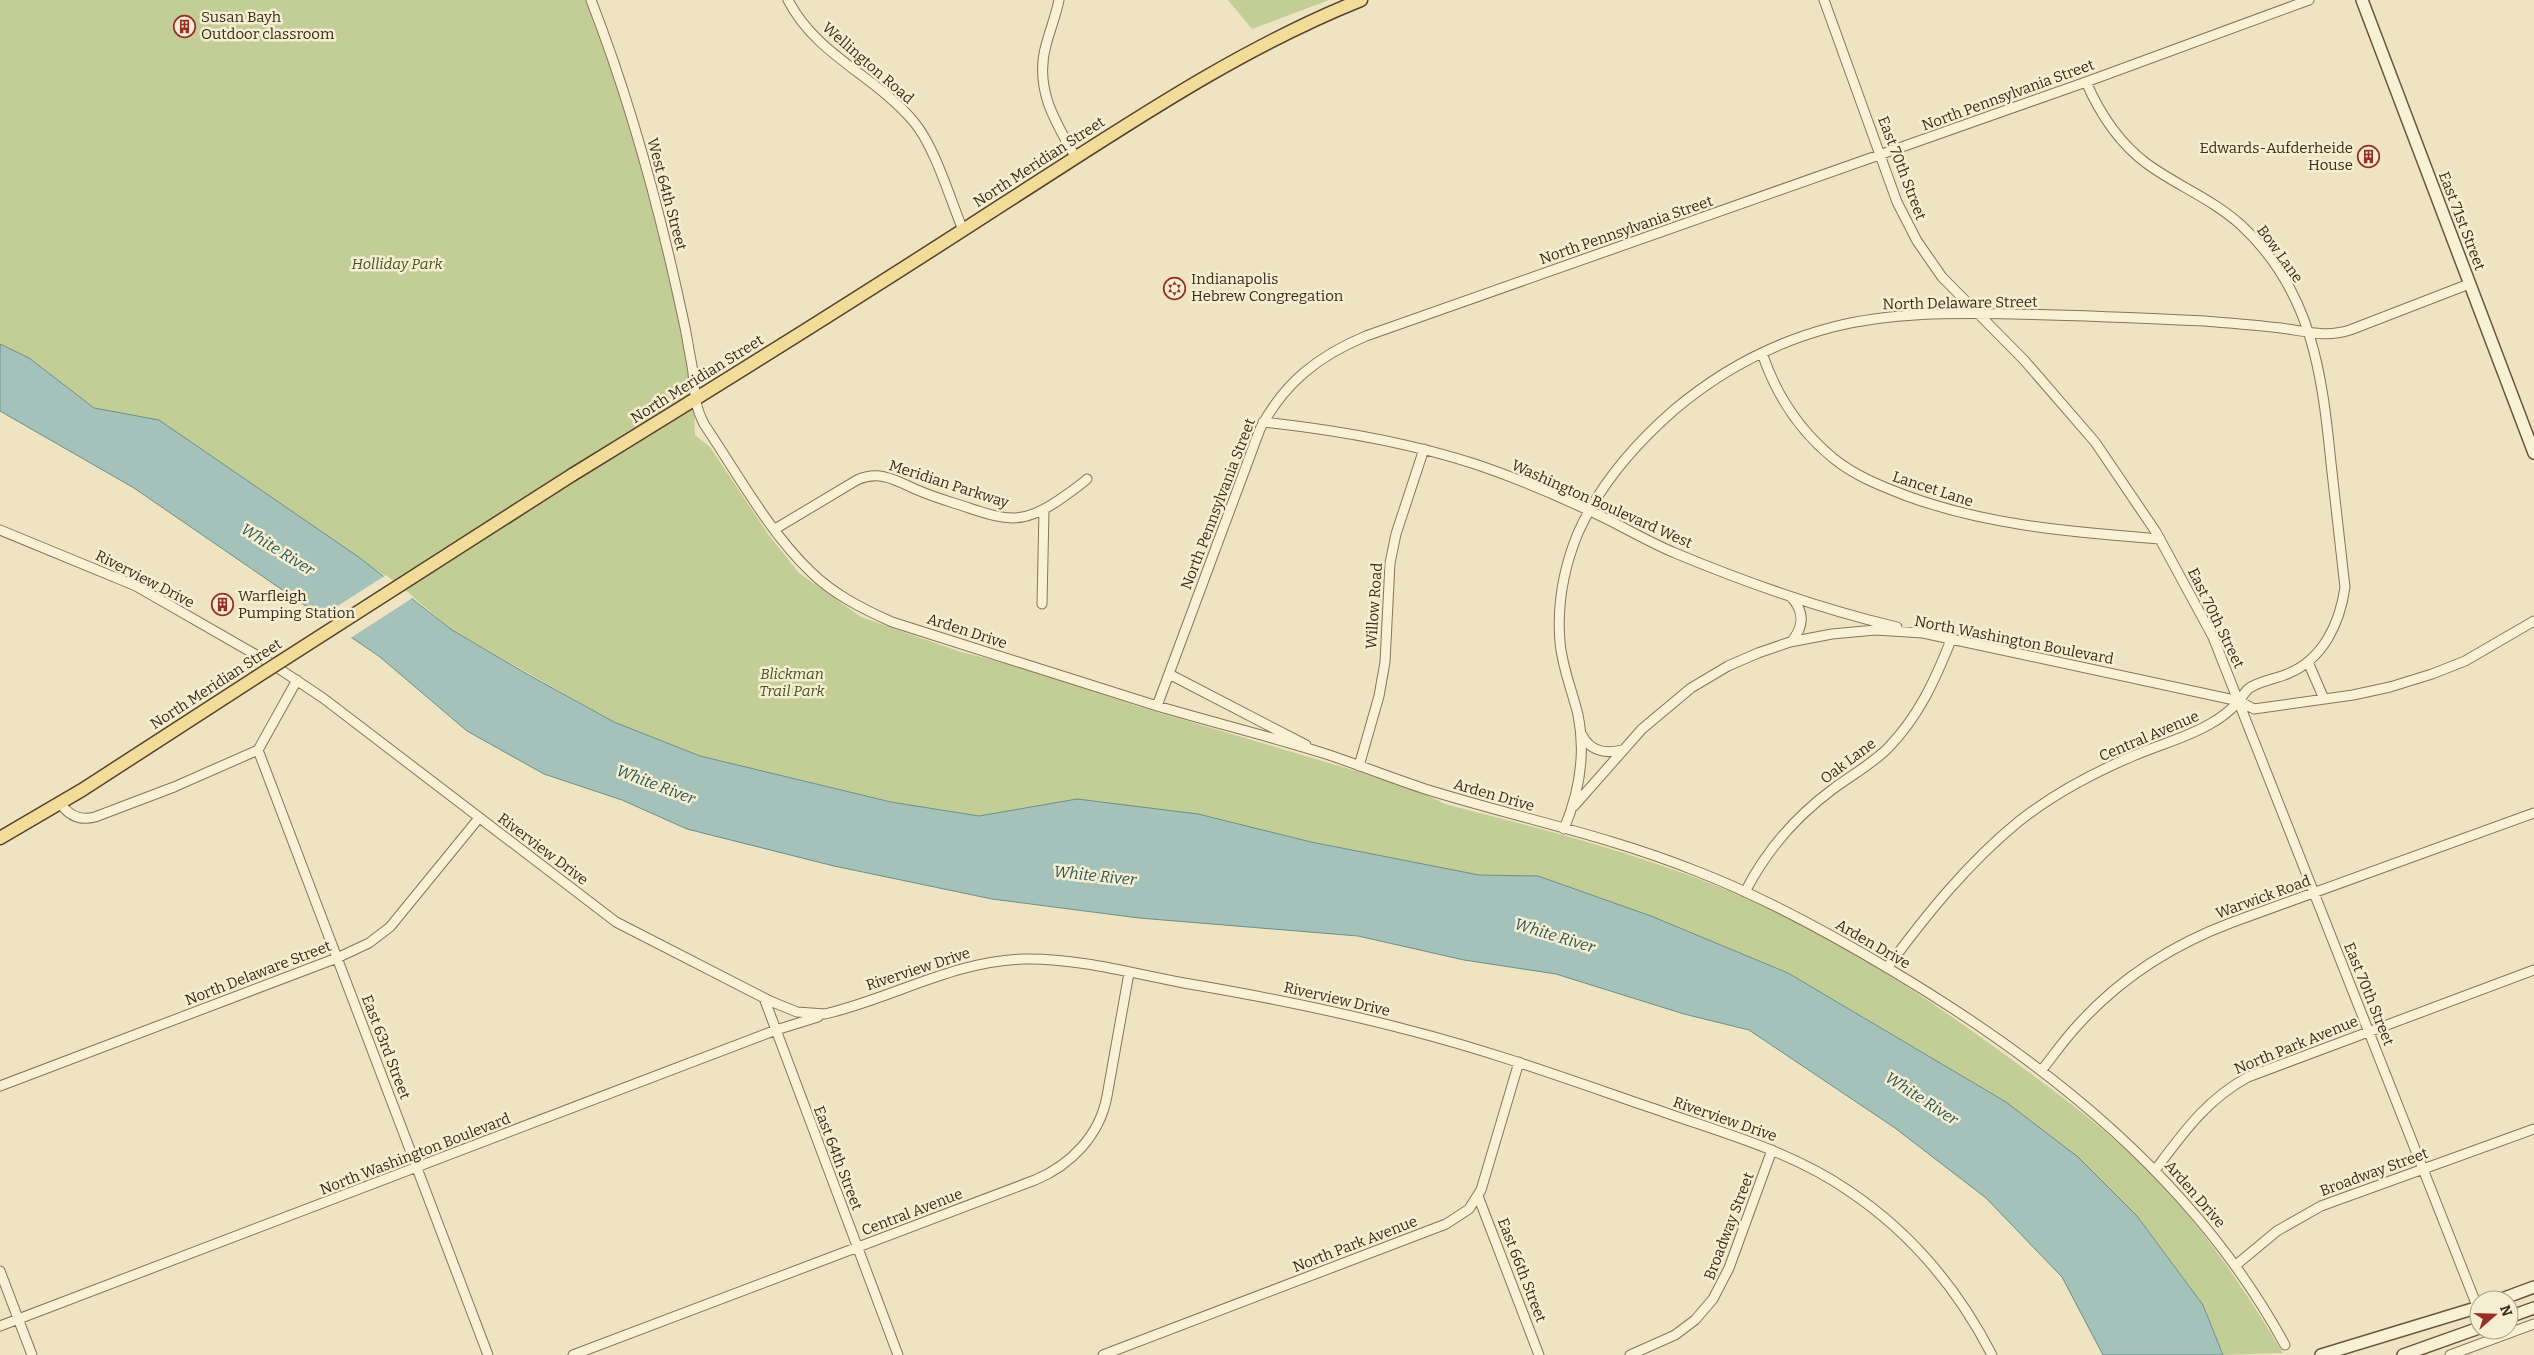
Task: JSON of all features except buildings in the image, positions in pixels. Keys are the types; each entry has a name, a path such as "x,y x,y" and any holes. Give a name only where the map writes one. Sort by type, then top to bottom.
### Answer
{"main road":[{"name":"North Meridian Street","path":"0,838 60,803 572,475 694,401 1193,84 1260,46 1361,0"},
{"name":"East 71st Street","path":"2362,0 2534,453"},
{"path":"2372,26 2373,0"},
{"path":"2519,1293 2534,1287"},
{"path":"2519,1313 2534,1308"},
{"path":"2321,1355 2469,1311"},
{"path":"2403,1355 2469,1332"}],"street":[{"name":"West 64th Street","path":"591,0 629,108 652,188 678,293 692,367 694,401"},
{"name":"Wellington Road","path":"788,0 796,15 820,42 883,92 915,124 928,146 964,230"},
{"path":"1059,0 1045,46 1042,80 1052,117 1076,158"},
{"name":"East 70th Street","path":"1824,0 1897,202 1917,241 1942,276 2061,400 2127,486 2160,539 2213,637 2472,1290"},
{"name":"North Pennsylvania Street","path":"1157,706 1264,422 1275,403 1294,380 1318,361 1350,343 2086,82 2309,0"},
{"name":"Bow Lane","path":"2086,82 2106,122 2130,149 2158,171 2215,204 2241,225 2264,250 2290,290 2309,333"},
{"path":"2324,699 2308,662 2323,646 2336,625 2345,587 2323,385 2309,333 2323,335 2344,332 2469,284"},
{"name":"North Delaware Street","path":"1564,829 1573,807 1580,774 1582,735 1564,670 1559,629 1564,576 1578,534 1590,511 1622,464 1662,421 1701,389 1762,353 1803,336 1852,322 1902,316 1978,313 2228,323 2309,333"},
{"name":"Lancet Lane","path":"1762,353 1776,388 1799,424 1834,458 1870,481 1923,502 2000,522 2058,531 2160,539"},
{"name":"Arden Drive","path":"694,401 704,424 793,553 818,578 873,613 892,622 1157,706 1324,754 1480,806 1564,829 1695,870 1815,927 1887,968 1966,1017 2041,1071 2118,1135 2156,1170 2192,1208 2236,1265 2265,1308 2285,1345"},
{"name":"Washington Boulevard West","path":"1264,422 1337,431 1424,449 1480,466 1590,511 1674,552 1791,596 1858,618 1923,633"},
{"name":"Willow Road","path":"1359,766 1379,696 1385,662 1390,563 1396,534 1424,449"},
{"name":"Meridian Parkway","path":"775,529 857,480 875,475 890,477 930,495 1000,518 1021,519 1044,510 1087,479"},
{"path":"1042,604 1044,510"},
{"name":"Riverview Drive","path":"0,530 136,586 297,680 616,922 764,998 804,1014 826,1014 954,970 995,961 1056,960 1317,1008 1409,1030 1519,1062 1772,1150 1808,1167 1846,1189 1903,1234 1948,1284 1992,1355"},
{"path":"1790,642 1801,627 1802,620 1801,611 1791,596"},
{"path":"2239,700 2254,709 2365,693 2432,674 2480,653 2534,621"},
{"name":"North Washington Boulevard","path":"1573,807 1654,716 1701,681 1744,658 1790,642 1825,635 1864,631 1923,633 2239,700"},
{"name":"Oak Lane","path":"1744,892 1760,863 1795,822 1832,790 1878,757 1902,733 1926,697 1951,640"},
{"name":"Central Avenue","path":"1887,968 1944,894 1971,865 2019,822 2073,786 2111,766 2208,726 2228,712 2249,688 2288,674 2308,662"},
{"name":"Arden Drive","path":"1169,674 1324,754"},
{"path":"60,803 73,816 95,817 174,787 258,750 297,680"},
{"path":"1582,735 1591,747 1599,752 1609,753 1622,750"},
{"name":"East 63rd Street","path":"258,750 488,1355"},
{"name":"Warwick Road","path":"2041,1071 2076,1026 2096,1006 2150,963 2210,931 2534,813"},
{"name":"North Delaware Street","path":"0,1086 337,958 369,942 390,927 479,818"},
{"name":"North Park Avenue","path":"2156,1170 2194,1119 2231,1086 2266,1069 2534,970"},
{"name":"Central Avenue","path":"573,1355 1045,1176 1064,1164 1079,1150 1096,1127 1106,1101 1129,973"},
{"name":"East 64th Street","path":"764,998 898,1355"},
{"name":"North Washington Boulevard","path":"0,1326 776,1030 840,1010"},
{"name":"North Park Avenue","path":"1103,1355 1446,1224 1466,1211 1478,1196 1484,1184 1519,1062"},
{"name":"Broadway Street","path":"2236,1265 2270,1236 2308,1212 2534,1129"},
{"name":"Broadway Street","path":"1630,1355 1663,1342 1681,1331 1703,1312 1713,1299 1729,1268 1772,1150"},
{"name":"East 66th Street","path":"1478,1196 1539,1355"},
{"path":"0,1271 32,1355"},
{"path":"2519,1329 2534,1324"},
{"path":"2450,1355 2490,1340"}],"green space":[{"name":"Holliday Park","path":"0,0 589,0 629,108 677,293 694,401 695,435 710,447 768,534 799,573 861,617 958,651 1020,667 1137,706 1363,773 1423,793 1445,804 1550,832 1654,863 1722,888 1798,923 1836,943 1908,987 2011,1059 2119,1143 2158,1181 2206,1237 2246,1294 2283,1353 2223,1355 2203,1305 2137,1216 2006,1102 1788,973 1538,876 1479,875 1311,842 1198,814 1077,799 979,816 891,802 700,756 614,722 452,630 401,587 159,420 94,408 29,358 0,344"},
{"path":"1228,0 1329,0 1252,29"}],"water":[{"name":"White River","path":"0,344 29,358 94,408 159,420 360,558 452,630 614,722 700,756 891,802 979,816 1077,799 1198,814 1311,842 1479,875 1538,876 1651,916 1788,973 2006,1102 2078,1157 2137,1216 2203,1305 2223,1355 2103,1355 2062,1277 1986,1198 1895,1128 1749,1030 1684,1014 1556,974 1464,960 1358,936 1139,918 992,899 834,866 687,829 622,800 544,774 467,731 380,657 134,488 0,411"}],"pier":[{"path":"386,575 414,597 349,639 319,618"}],"place":[{"name":"Susan Bayh Outdoor classroom","path":"185,26"},
{"name":"Edwards-Aufderheide House","path":"2369,157"},
{"name":"Indianapolis Hebrew Congregation","path":"1175,288"},
{"name":"Warfleigh Pumping Station","path":"222,605"}],"park label":[{"name":"Blickman Trail Park","path":"792,682"}]}
